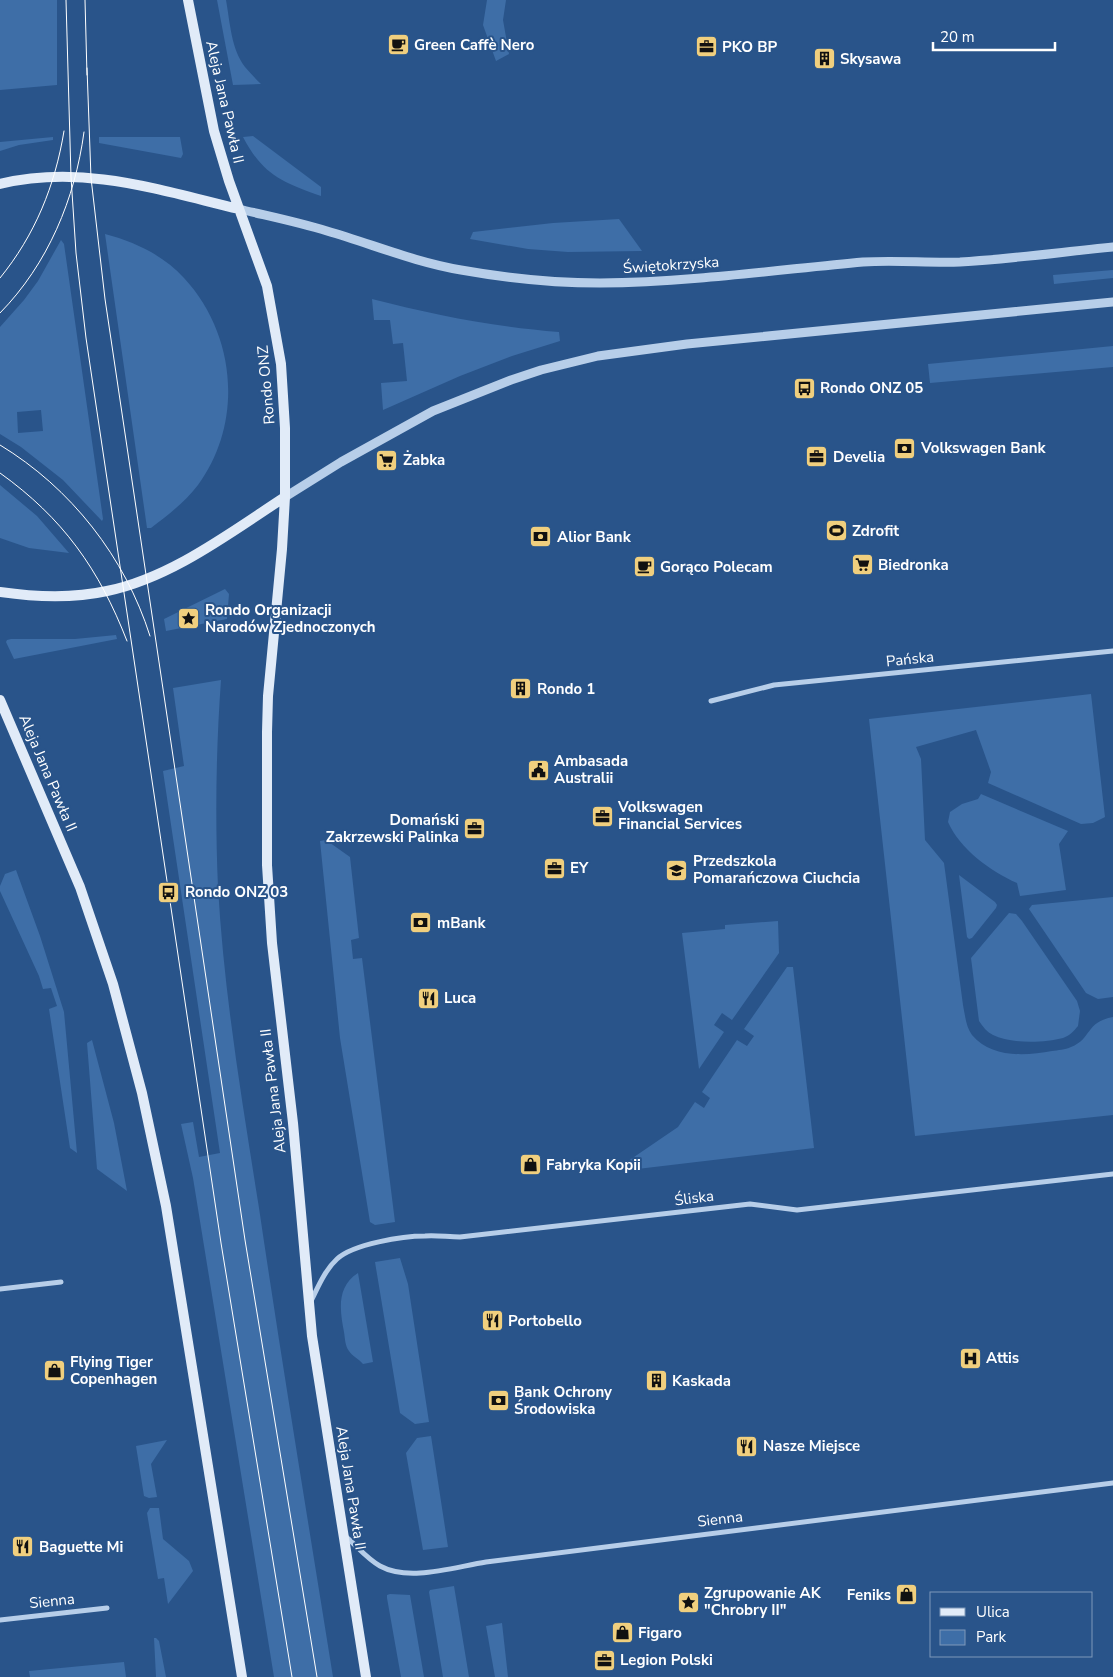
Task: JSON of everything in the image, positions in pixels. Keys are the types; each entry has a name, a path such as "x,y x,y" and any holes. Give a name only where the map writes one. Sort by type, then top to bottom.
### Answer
{"main road":[{"name":"Aleja Jana Pawła II","path":"188,0 214,131 239,209"},
{"path":"0,184 29,178 70,177 107,179 239,209"},
{"name":"Rondo ONZ","path":"239,209 267,286 277,335 286,428 285,497"},
{"name":"Aleja Jana Pawła II","path":"285,497 268,696 267,866 272,952 293,1123 308,1308 366,1677"},
{"path":"0,592 61,596 100,592 123,587 162,572 208,547 285,497"},
{"name":"Aleja Jana Pawła II","path":"0,700 80,887 113,984 142,1094 166,1206 242,1677"}],"street":[{"name":"Świętokrzyska","path":"239,209 327,231 434,265 488,274 558,282 669,281 863,262 893,260 962,261 1113,247"},
{"path":"285,497 341,462 433,411 512,380 568,363 598,356 668,346 1113,302"},
{"name":"Pańska","path":"711,700 774,685 1113,651"},
{"name":"Śliska","path":"308,1308 322,1278 338,1258 354,1248 373,1243 424,1236 460,1238 750,1204 797,1210 1113,1174"},
{"path":"0,1289 61,1282"},
{"name":"Sienna","path":"343,1534 378,1565 391,1571 417,1573 495,1561 1113,1483"},
{"name":"Sienna","path":"0,1620 107,1608"}],"green space":[{"path":"0,0 57,0 57,85 0,90"},
{"path":"217,0 226,0 232,35 240,60 261,84 233,85"},
{"path":"487,0 506,0 503,20 509,54 496,61 483,25"},
{"path":"253,136 321,187 321,196 284,181 266,169 250,150 243,137"},
{"path":"53,137 53,140 19,145 0,151 0,142"},
{"path":"99,137 180,137 183,154 181,158 99,143"},
{"path":"619,219 642,251 568,252 528,249 470,239 473,232 553,223"},
{"path":"105,234 148,250 184,278 201,300 215,325 223,351 228,379 227,407 223,434 213,460 198,485 188,497 151,528 147,528"},
{"path":"61,240 64,244 102,521 63,480 21,447 0,434 0,327 38,281","holes":["41,410 43,431 18,433 17,412"]},
{"path":"1113,270 1113,278 1054,284 1053,275"},
{"path":"372,299 465,320 559,332 560,341 512,356 460,376 383,410 381,383 407,381 403,343 393,344 390,320 374,320"},
{"path":"1113,346 1113,367 930,383 928,364"},
{"path":"0,485 37,516 69,553 29,548 0,538"},
{"path":"225,589 229,594 227,619 166,631 164,619"},
{"path":"116,635 117,639 14,659 6,642 11,639 75,639"},
{"path":"221,680 216,835 221,927 234,1048 333,1677 274,1677 193,1178 181,1124 193,1122 199,1157 220,1153 163,771 184,766 173,688"},
{"path":"1091,694 1105,817 1093,823 1081,824 988,783 991,772 976,730 916,747 921,759 925,840 944,863 963,1005 970,1032 989,1048 1009,1054 1031,1054 1062,1050 1078,1044 1098,1023 1113,1017 1113,1115 915,1136 869,719"},
{"path":"981,794 1068,831 1059,844 1066,890 1020,896 1017,883 986,866 960,841 948,822 950,812 962,804 978,799"},
{"path":"326,840 350,857 359,938 351,940 353,959 362,958 395,1222 375,1225 370,1222 340,1038 320,841"},
{"path":"16,870 40,936 64,1012 77,1153 70,1148 49,1009 57,1006 51,988 43,989 39,976 0,891 5,874"},
{"path":"959,875 997,905 972,938 969,939 967,937"},
{"path":"1113,897 1113,997 1098,999 1086,993 1029,909 1032,905"},
{"path":"1009,913 1016,914 1022,921 1077,1001 1080,1011 1078,1026 1065,1037 1037,1042 1009,1040 991,1034 979,1021 971,958"},
{"path":"778,921 779,953 732,1020 722,1013 714,1025 724,1032 699,1069 682,933 725,929 725,925"},
{"path":"787,967 793,967 814,1148 612,1172 678,1127 695,1102 704,1108 710,1098 702,1092 737,1040 747,1046 754,1036 744,1029"},
{"path":"92,1040 114,1123 127,1191 97,1169 87,1043"},
{"path":"400,1258 408,1284 429,1422 415,1424 400,1413 375,1262"},
{"path":"358,1273 373,1362 363,1364 350,1353 345,1342 341,1308 341,1300 346,1285"},
{"path":"431,1436 448,1547 423,1550 406,1453 417,1438"},
{"path":"167,1440 151,1464 157,1497 149,1498 144,1496 136,1446"},
{"path":"150,1508 159,1508 163,1539 189,1561 193,1571 168,1604 164,1578 158,1579 147,1513"},
{"path":"454,1586 469,1677 443,1677 429,1592 430,1590"},
{"path":"387,1595 410,1595 424,1677 401,1677 387,1598"},
{"path":"502,1623 508,1677 495,1677 486,1626"},
{"path":"154,1638 159,1641 166,1677 156,1677"},
{"path":"124,1662 126,1677 30,1677 29,1671"}],"tram line":[{"path":"66,0 71,177 76,253 86,338 221,1243 292,1677"},
{"path":"85,0 87,75"},
{"path":"87,68 91,178 105,299 245,1240 317,1677"},
{"path":"0,278 24,245 42,209 55,171 64,131"},
{"path":"0,313 32,273 57,229 74,182 84,132"},
{"path":"0,445 26,462 50,482 92,527 126,579 150,636"},
{"path":"0,473 42,508 77,547 104,591 127,641"}],"place":[{"name":"Green Caffè Nero","path":"398,45"},
{"name":"PKO BP","path":"706,47"},
{"name":"Skysawa","path":"824,59"},
{"name":"Rondo ONZ 05","path":"804,388"},
{"name":"Volkswagen Bank","path":"905,448"},
{"name":"Develia","path":"817,457"},
{"name":"Żabka","path":"387,460"},
{"name":"Zdrofit","path":"836,531"},
{"name":"Alior Bank","path":"541,537"},
{"name":"Biedronka","path":"862,565"},
{"name":"Gorąco Polecam","path":"644,567"},
{"name":"Rondo Organizacji Narodów Zjednoczonych","path":"189,619"},
{"name":"Rondo 1","path":"521,689"},
{"name":"Ambasada Australii","path":"538,770"},
{"name":"Volkswagen Financial Services","path":"602,816"},
{"name":"Domański Zakrzewski Palinka","path":"475,829"},
{"name":"EY","path":"554,868"},
{"name":"Przedszkola Pomarańczowa Ciuchcia","path":"677,870"},
{"name":"Rondo ONZ 03","path":"169,892"},
{"name":"mBank","path":"421,923"},
{"name":"Luca","path":"428,998"},
{"name":"Fabryka Kopii","path":"530,1165"},
{"name":"Portobello","path":"492,1321"},
{"name":"Attis","path":"970,1358"},
{"name":"Flying Tiger Copenhagen","path":"54,1371"},
{"name":"Kaskada","path":"656,1381"},
{"name":"Bank Ochrony Środowiska","path":"498,1401"},
{"name":"Nasze Miejsce","path":"747,1446"},
{"name":"Baguette Mi","path":"23,1547"},
{"name":"Feniks","path":"907,1595"},
{"name":"Zgrupowanie AK \"Chrobry II\"","path":"688,1602"},
{"name":"Figaro","path":"622,1633"},
{"name":"Legion Polski","path":"604,1660"}]}
